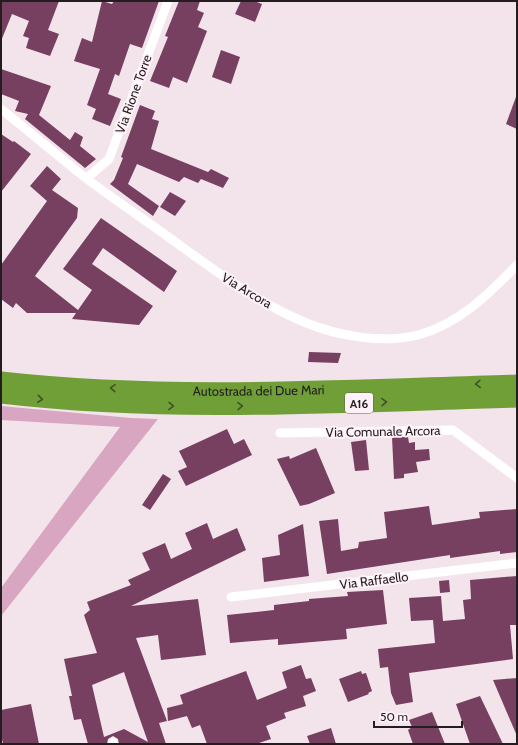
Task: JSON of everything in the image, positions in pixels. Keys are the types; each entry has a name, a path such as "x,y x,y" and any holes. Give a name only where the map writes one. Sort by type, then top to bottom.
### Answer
{"highway":[{"name":"Autostrada dei Due Mari","path":"1,380 86,387 152,390 212,390 517,382"},
{"name":"Autostrada dei Due Mari","path":"1,396 85,403 201,406 517,399"}],"street":[{"name":"Via Rione Torre","path":"86,178 109,159 168,1"},
{"name":"Via Arcora","path":"1,109 86,178 219,274 269,304 303,322 335,332 363,337 388,338 418,335 451,321 475,306 517,265"},
{"name":"Via Comunale Arcora","path":"280,433 453,430 517,478"},
{"name":"Via Raffaello","path":"231,598 517,563"}],"shaded area":[{"path":"1,406 131,418 158,419 1,616 1,588 120,427 1,420"}],"building":[{"path":"1,1 59,1 48,30 59,34 50,56 26,48 29,38 23,36 29,21 12,14 1,41"},
{"path":"102,1 112,4 114,1 159,1 142,48 130,44 119,76 115,74 108,94 121,99 110,126 92,119 96,109 87,105 100,69 74,61 82,38 92,42"},
{"path":"179,1 200,1 197,10 204,13 198,27 207,31 187,83 173,77 169,88 150,81 168,37 165,36"},
{"path":"241,1 254,1 262,4 255,22 235,14"},
{"path":"221,50 240,57 231,84 212,77"},
{"path":"1,69 51,86 39,115 70,140 75,132 83,137 80,146 96,159 85,168 25,119 28,114 15,111 19,101 1,94"},
{"path":"517,97 517,129 506,124"},
{"path":"140,105 155,111 152,119 159,121 151,149 208,172 211,169 229,178 223,188 201,179 198,183 184,177 179,182 137,164 128,184 159,206 153,216 110,184 114,180 123,158 121,157"},
{"path":"1,134 13,142 14,141 31,154 1,192"},
{"path":"47,166 61,179 52,190 78,208 77,218 35,276 78,310 92,290 63,269 101,218 177,271 164,292 103,248 92,264 153,306 139,325 72,319 76,313 27,313 16,303 13,308 1,299 1,265 47,201 30,186"},
{"path":"170,192 186,201 175,216 160,207"},
{"path":"309,352 341,353 338,363 308,362"},
{"path":"227,429 234,444 244,439 252,455 186,486 178,471 187,467 179,451"},
{"path":"392,437 408,437 409,443 415,442 415,450 429,449 430,460 416,462 418,472 404,474 404,478 394,479"},
{"path":"366,440 369,470 355,471 351,442"},
{"path":"316,448 335,493 309,504 300,506 277,459 289,456 290,459"},
{"path":"163,474 171,479 150,510 142,505"},
{"path":"429,506 432,525 480,518 479,512 517,509 517,552 500,554 500,551 450,558 450,555 327,574 319,521 338,519 341,551 358,548 359,542 387,538 384,512"},
{"path":"207,523 213,539 237,528 246,550 131,606 198,599 206,655 161,660 158,635 136,638 167,721 159,723 166,744 119,744 118,739 113,736 108,739 107,744 88,744 81,719 74,720 69,696 72,696 64,659 97,653 84,615 90,610 87,602 131,585 128,580 150,570 142,553 165,543 171,559 192,549 185,533","holes":["124,672 148,742 124,729 104,737 92,685"]},
{"path":"303,524 309,576 264,582 262,558 280,555 278,535"},
{"path":"517,576 517,625 510,625 513,659 409,673 413,702 396,705 391,693 388,667 380,668 378,649 435,643 433,620 411,621 409,598 441,596 443,621 465,619 463,600 471,599 470,580"},
{"path":"449,580 450,592 440,593 439,581"},
{"path":"383,590 387,624 346,629 347,639 278,645 278,639 230,643 227,615 274,610 274,605 309,601 309,599 348,596 347,592"},
{"path":"301,665 306,679 311,678 316,691 303,696 306,706 284,713 286,718 266,726 271,739 256,744 207,744 200,725 192,728 187,716 168,721 167,708 183,704 180,695 246,671 257,700 287,688 282,672"},
{"path":"361,671 362,674 366,673 372,691 368,693 369,694 348,702 339,679"},
{"path":"517,678 517,736 493,680"},
{"path":"480,696 503,744 470,744 456,704"},
{"path":"31,704 39,744 3,744 1,734 1,710"},
{"path":"432,712 445,744 413,744 408,730 412,727 409,720"},
{"path":"331,728 336,744 310,744 307,736"}]}
